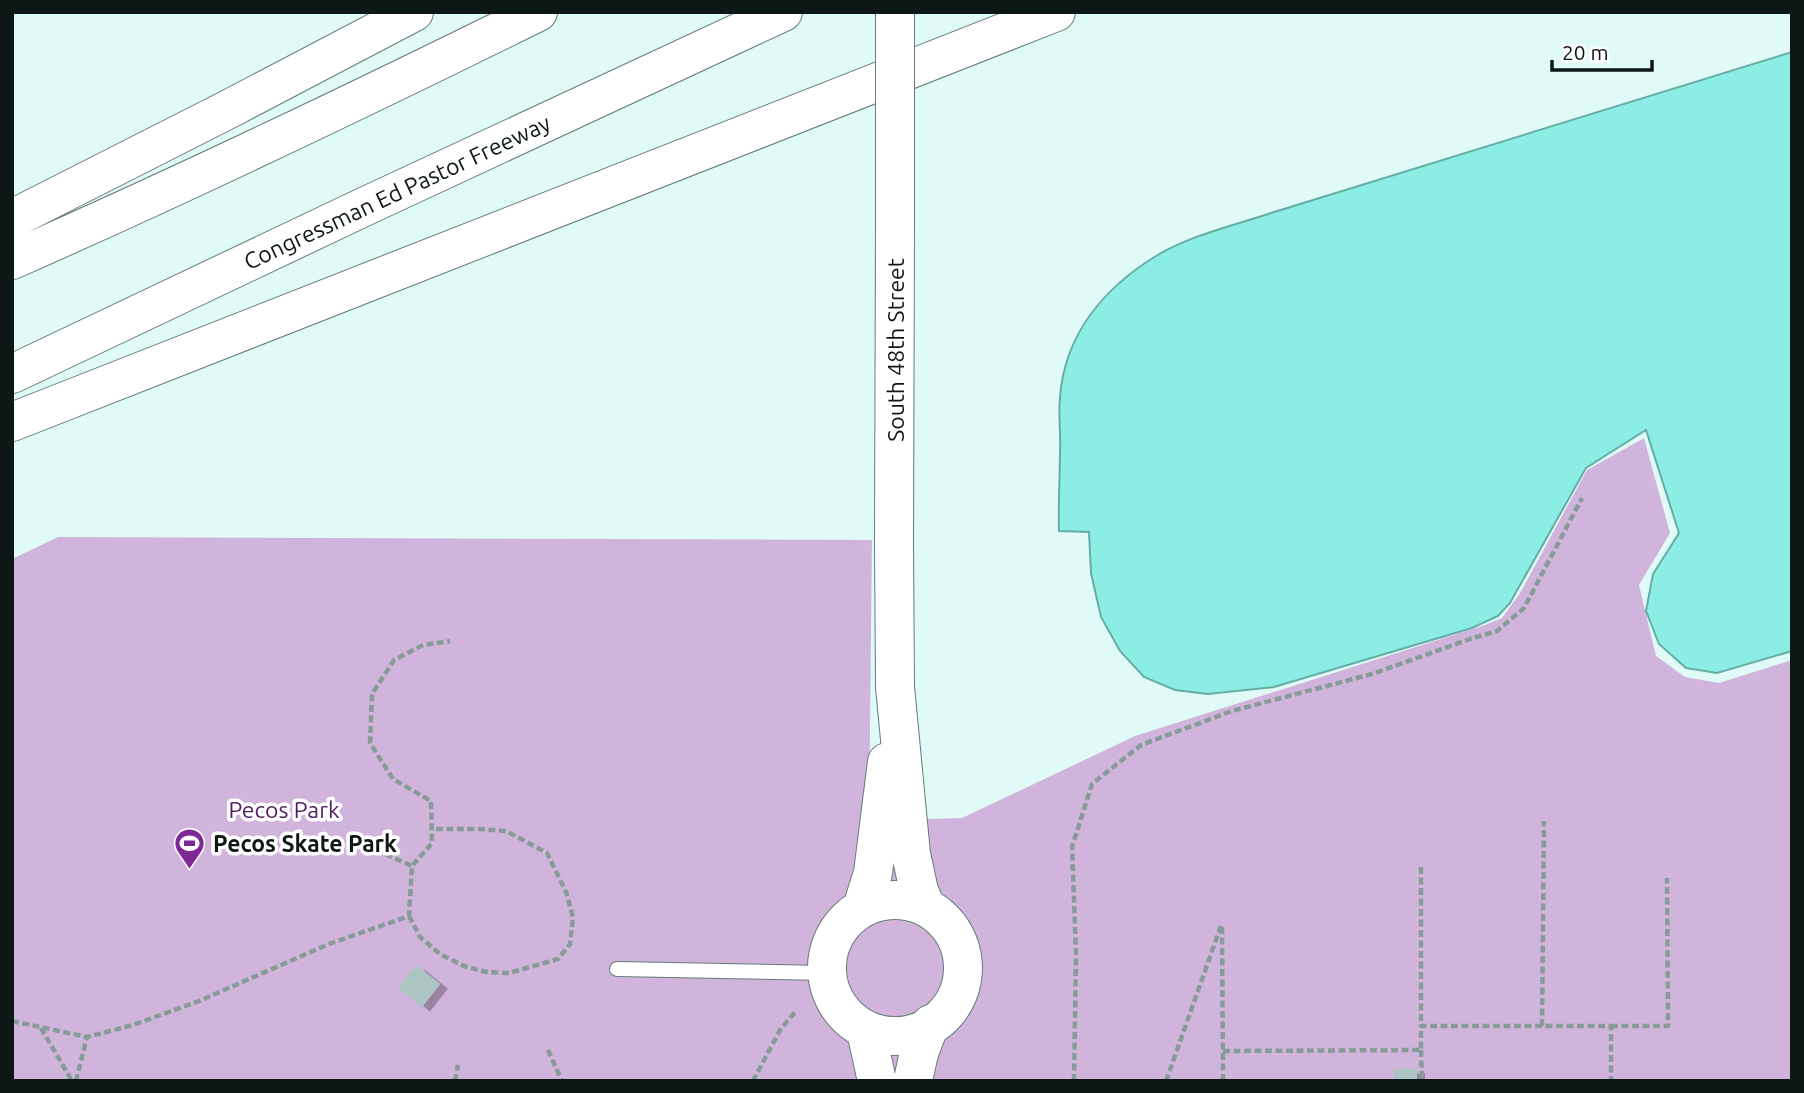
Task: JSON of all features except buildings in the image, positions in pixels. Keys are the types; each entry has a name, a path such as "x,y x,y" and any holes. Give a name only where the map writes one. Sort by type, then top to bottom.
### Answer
{"main road":[{"path":"12,219 415,12"},
{"path":"12,260 156,196 538,12"},
{"name":"Congressman Ed Pastor Freeway","path":"12,374 783,12"},
{"name":"South 48th Street","path":"894,12 895,687 911,854 919,891 926,907"},
{"path":"12,422 1056,12"},
{"name":"South 48th Street","path":"862,908 878,845 895,687"},
{"path":"902,900 926,907 948,925 961,949 962,977 952,1006 943,1017 918,1031 892,1036 866,1031 847,1015 832,995 826,973 835,936 853,915 873,903 902,900"},
{"path":"913,1081 920,1049 931,1024"},
{"path":"866,1031 877,1081"}],"lane":[{"path":"617,969 826,973"}],"path":[{"path":"1073,1081 1076,955 1072,846 1092,784 1141,745 1232,711 1372,674 1497,631 1524,608 1582,498"},
{"path":"432,830 506,831 547,853 566,892 573,918 570,944 558,959 509,973 464,967 440,954 420,937 409,916 412,866 432,843 431,801 393,779 370,743 372,694 394,660 423,645 450,641"},
{"path":"1542,1026 1544,821"},
{"path":"376,850 412,866"},
{"path":"1421,867 1422,1081"},
{"path":"1421,1026 1668,1026 1667,878"},
{"path":"12,1021 87,1037 133,1025 199,1001 329,944 409,916"},
{"path":"1166,1081 1222,923 1223,1081"},
{"path":"753,1081 780,1030 795,1012"},
{"path":"1611,1026 1611,1081"},
{"path":"41,1027 74,1081"},
{"path":"74,1081 87,1037"},
{"path":"548,1049 562,1081"},
{"path":"1223,1051 1421,1050"},
{"path":"454,1081 458,1065"}],"green space":[{"name":"Pecos Park","path":"1644,438 1670,533 1639,585 1656,656 1685,677 1719,683 1792,660 1792,1081 12,1081 12,559 58,537 872,540 869,821 962,818 1135,736 1502,618 1520,593 1587,470"}],"water":[{"path":"1792,52 1792,651 1717,673 1686,668 1659,644 1646,611 1653,574 1679,533 1646,430 1586,468 1510,603 1498,616 1472,628 1274,687 1208,694 1175,690 1144,677 1120,651 1101,617 1091,573 1089,532 1059,531 1059,403 1063,374 1079,333 1104,298 1156,256 1212,232"}],"place":[{"name":"Pecos Skate Park","path":"190,870"}]}
